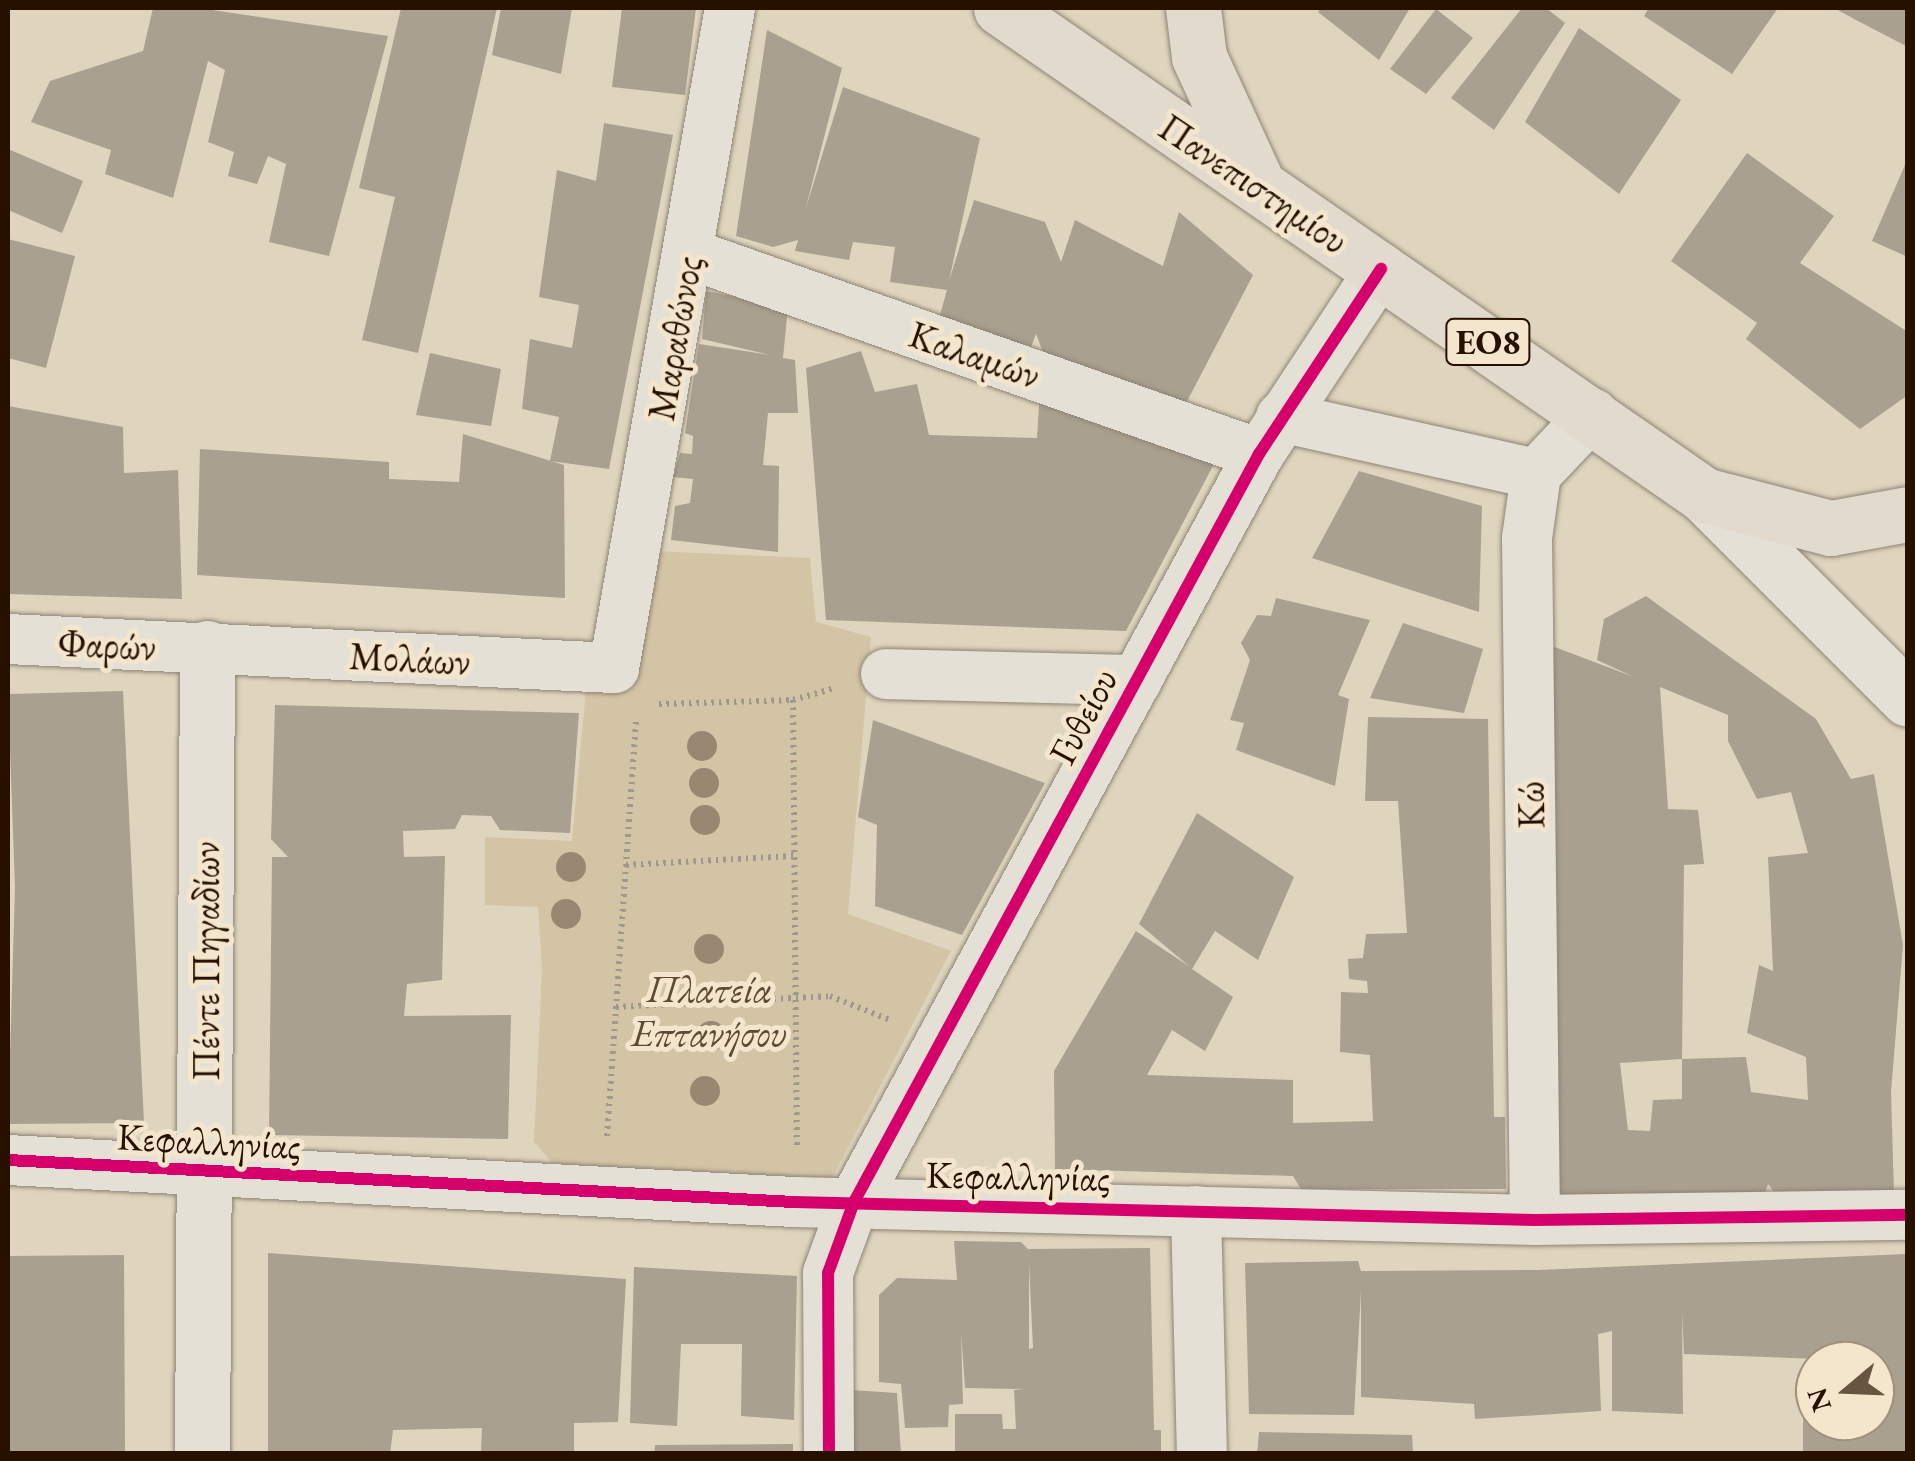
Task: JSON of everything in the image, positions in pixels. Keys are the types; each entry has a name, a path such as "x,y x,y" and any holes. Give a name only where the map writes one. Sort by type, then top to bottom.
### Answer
{"main road":[{"name":"Πανεπιστημίου","path":"1000,8 1266,197 1381,268 1704,495"},
{"name":"ΕΟ8","path":"1193,8 1198,57 1223,121 1266,197"},
{"name":"ΕΟ8","path":"1704,495 1831,528 1908,514"}],"street":[{"name":"Μαραθώνος","path":"614,668 690,254 730,8"},
{"name":"Καλαμών","path":"690,254 1270,436 1536,474"},
{"name":"Γυθείου","path":"830,1454 828,1272 854,1202 1270,436 1381,268"},
{"path":"1536,474 1593,414"},
{"name":"Κώ","path":"1535,1220 1527,538 1536,474"},
{"path":"1704,495 1908,699"},
{"name":"Φαρών","path":"8,639 207,648"},
{"name":"Μολάων","path":"207,648 614,668"},
{"name":"Πέντε Πηγαδίων","path":"202,1454 207,648"},
{"path":"886,674 1137,680"},
{"name":"Κεφαλληνίας","path":"8,1160 854,1202 1535,1220 1908,1215"},
{"path":"1196,1211 1202,1454"}],"path":[{"path":"603,1192 638,704 793,700 797,1153 778,1152"},
{"path":"626,866 794,856"},
{"path":"616,1007 830,996 942,1041"}],"green space":[{"name":"Πλατεία Επτανήσου","path":"655,551 810,558 816,622 871,637 848,914 951,951 828,1186 563,1175 534,1142 542,968 538,907 485,905 485,837 572,841 587,678"}],"building":[{"path":"153,8 199,8 388,36 329,256 269,242 286,164 268,156 257,184 228,176 234,152 208,142 225,70 208,61 173,198 105,174 111,150 31,122 50,81 143,51"},
{"path":"401,8 497,8 418,353 362,340 395,197 359,188"},
{"path":"501,8 572,8 561,74 492,55"},
{"path":"622,8 696,8 685,95 612,87"},
{"path":"1321,8 1410,8 1379,60 1318,12"},
{"path":"1522,8 1546,8 1565,23 1494,130 1451,98"},
{"path":"1649,8 1778,8 1732,74 1644,16"},
{"path":"1834,8 1908,8 1908,47 1858,21"},
{"path":"1436,9 1473,38 1426,94 1390,69"},
{"path":"1579,28 1681,100 1619,194 1525,122"},
{"path":"767,30 842,68 805,211 843,87 980,138 949,281 974,200 1045,222 1061,262 1075,220 1163,266 1179,212 1253,275 1183,409 1047,362 1036,334 1028,355 936,329 947,290 890,282 895,247 853,242 849,260 795,251 798,240 773,247 736,236"},
{"path":"604,123 673,135 609,469 550,461 559,417 522,409 530,339 572,348 579,305 539,297 557,170 596,181"},
{"path":"8,149 83,181 62,233 8,210"},
{"path":"1747,153 1834,216 1800,263 1908,332 1908,395 1860,429 1746,339 1757,323 1671,261"},
{"path":"1908,158 1908,257 1872,241"},
{"path":"8,239 75,256 46,368 8,358"},
{"path":"706,291 788,307 783,358 795,360 798,413 768,413 763,465 779,466 778,552 671,540 675,506 690,503 693,479 673,477 680,453 692,454 693,436 685,433 699,344 770,355 702,339"},
{"path":"861,351 875,392 917,384 929,435 1037,438 1040,390 1215,462 1126,631 826,620 806,368"},
{"path":"430,353 501,369 491,426 416,415"},
{"path":"8,406 123,427 124,473 178,470 182,599 8,594"},
{"path":"463,434 564,465 565,598 197,575 200,449 389,462 389,479 459,482"},
{"path":"1359,471 1482,506 1479,612 1312,558"},
{"path":"1646,596 1816,719 1851,779 1874,774 1903,945 1891,1092 1894,1194 1781,1200 1768,1184 1762,1202 1642,1204 1634,1193 1557,1195 1544,643 1634,677 1597,660 1604,619","holes":["1660,687 1728,715 1728,741 1757,799 1791,792 1808,853 1768,857 1773,971 1759,965 1747,1033 1806,1057 1808,1100 1751,1092 1746,1057 1682,1059 1684,865 1704,864 1698,810 1668,809","1682,1059 1682,1099 1653,1100 1650,1131 1628,1130 1620,1063"]},
{"path":"1276,598 1370,620 1338,695 1349,699 1335,786 1236,750 1244,723 1230,720 1250,660 1241,643 1257,615 1271,616"},
{"path":"1403,623 1483,649 1464,713 1370,698"},
{"path":"123,691 144,1123 8,1124 15,887 8,694"},
{"path":"275,705 579,713 570,833 500,830 491,816 462,815 455,829 403,831 404,857 445,856 442,980 407,984 404,1016 511,1015 508,1139 269,1135 272,857 288,857 271,839"},
{"path":"1368,717 1488,719 1494,1117 1505,1117 1506,1189 1301,1189 1293,1176 1055,1169 1054,1071 1136,931 1190,967 1139,924 1197,813 1294,877 1258,960 1215,931 1192,969 1233,997 1205,1051 1172,1030 1147,1075 1293,1080 1293,1123 1373,1121 1370,1055 1340,1052 1341,992 1368,993 1367,981 1349,979 1348,959 1363,958 1366,934 1407,933 1398,801 1365,801"},
{"path":"873,720 1045,783 962,935 875,906 877,825 858,817"},
{"path":"954,1241 1021,1242 1028,1249 1150,1248 1154,1430 1161,1430 1161,1454 955,1454 955,1414 1002,1414 1003,1429 1016,1429 1014,1390 1025,1389 965,1388 961,1332 963,1404 949,1405 948,1427 905,1428 901,1384 879,1382 879,1295 897,1278 957,1280","holes":["1029,1263 1033,1348 1029,1349"]},
{"path":"268,1253 626,1279 618,1422 574,1423 574,1454 481,1453 482,1428 393,1430 390,1454 268,1454"},
{"path":"1906,1254 1908,1454 1803,1454 1803,1441 1895,1441 1895,1341 1795,1341 1795,1358 1684,1354 1682,1312 1683,1414 1612,1411 1612,1331 1598,1334 1601,1411 1475,1419 1474,1404 1361,1397 1361,1291 1354,1415 1249,1414 1245,1263 1358,1261 1361,1271 1538,1270"},
{"path":"124,1255 125,1454 8,1454 8,1256"},
{"path":"634,1267 797,1276 794,1420 741,1416 742,1344 681,1344 677,1426 630,1423"},
{"path":"851,1390 897,1393 901,1454 853,1454"},
{"path":"1259,1432 1412,1435 1413,1454 1257,1454"},
{"path":"793,1444 793,1454 654,1454 655,1445"}],"cycle path":[{"path":"829,1454 828,1273 854,1202 1259,454 1381,269"},
{"path":"8,1160 794,1202 1535,1220 1908,1215"}]}
